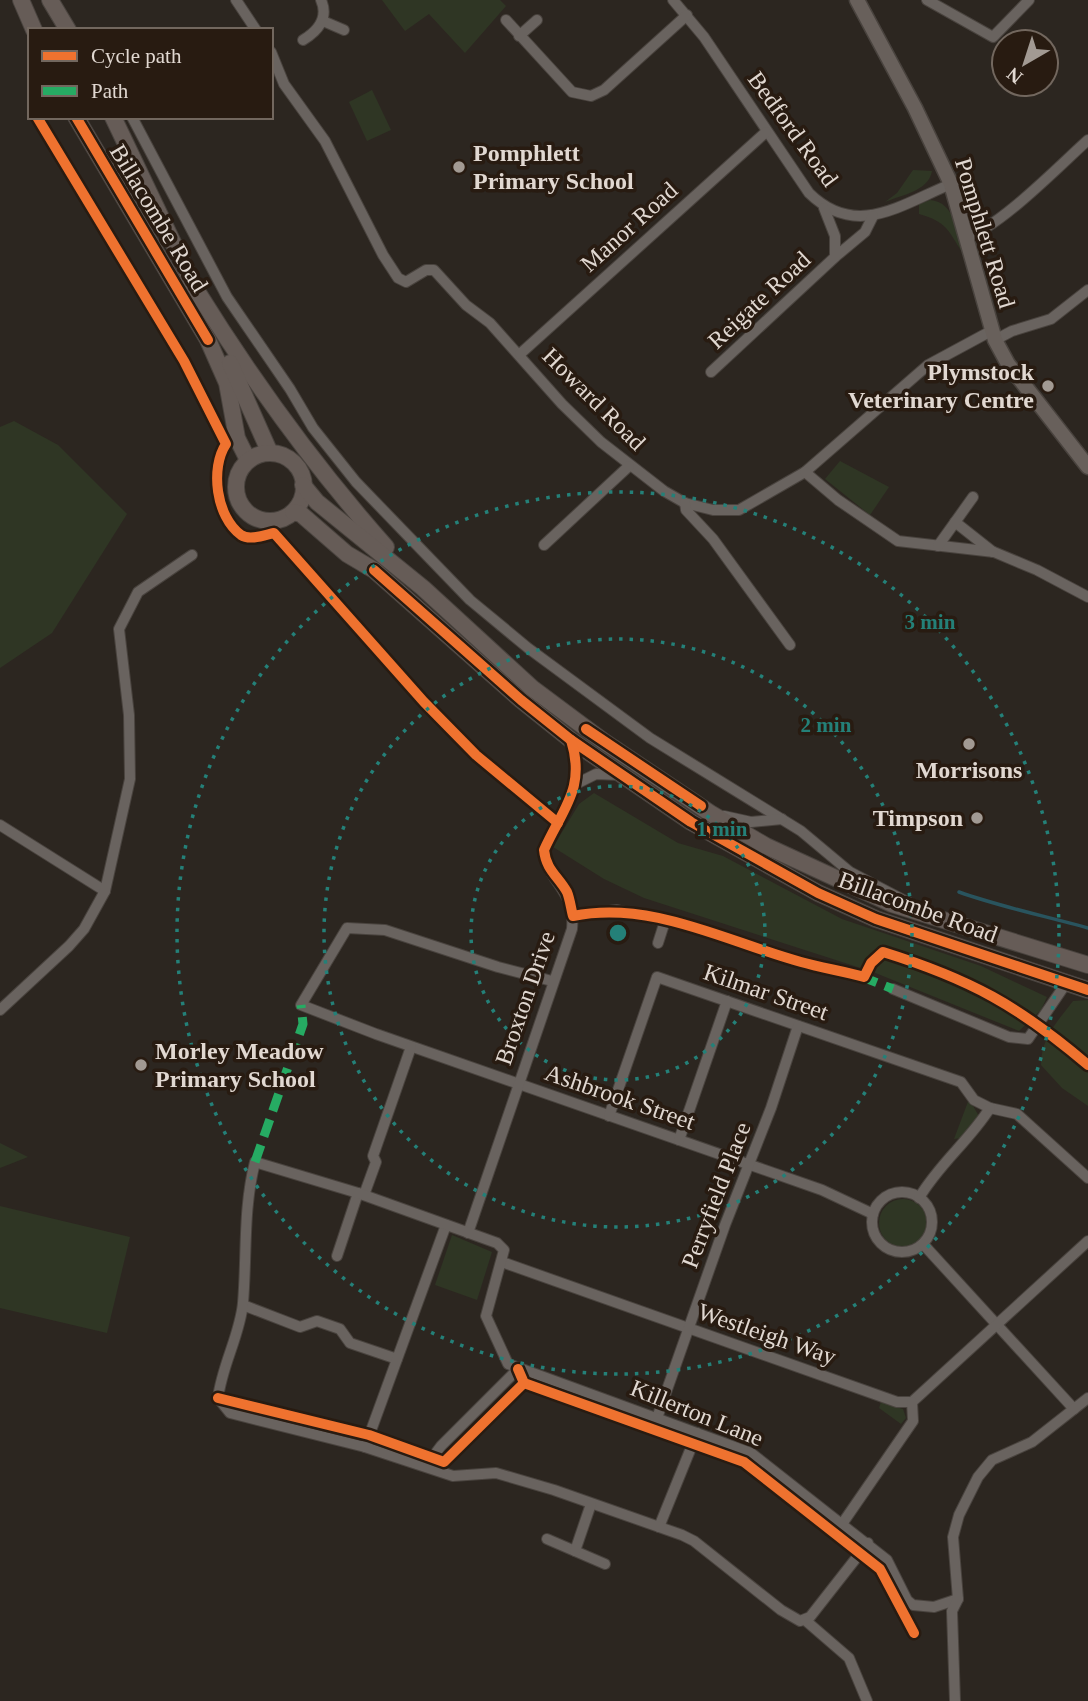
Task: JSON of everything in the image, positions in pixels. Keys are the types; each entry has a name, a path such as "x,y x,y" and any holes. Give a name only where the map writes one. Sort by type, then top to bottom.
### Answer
{"main road":[{"path":"21,0 33,28"},
{"path":"54,6 66,28"},
{"name":"Billacombe Road","path":"77,119 208,340 227,383 237,438 248,460"},
{"path":"87,119 111,176"},
{"name":"Billacombe Road","path":"114,119 270,453 291,461 299,470 303,485 317,502 423,588 532,688 603,741 710,813 831,878 892,904 926,912 1088,965"},
{"name":"Billacombe Road","path":"195,288 250,377 342,496 423,588"},
{"path":"270,453 248,460 237,479 236,490 244,510 263,521 274,521 293,512 300,503 303,485"},
{"name":"Billacombe Road","path":"293,512 301,514 346,554 374,570 467,655 570,740 702,828 818,893 916,935 1088,990"}],"street":[{"path":"236,0 255,28"},
{"path":"303,40 316,32 323,21 321,0"},
{"name":"Bedford Road","path":"673,0 687,15 809,193 824,208 847,217 873,216 951,184"},
{"name":"Pomphlett Road","path":"858,0 915,108 951,184 993,336 1008,364 1088,467"},
{"path":"927,0 993,37 1029,0"},
{"path":"506,20 572,92 591,96 604,90 687,15"},
{"path":"519,36 537,20"},
{"path":"323,21 344,30"},
{"name":"Howard Road","path":"273,57 284,84 325,141 383,255 398,278 406,282 426,270 433,270 520,354 562,404 629,466 685,503 713,510 739,510 805,472 928,365 993,336 1051,319 1088,290"},
{"name":"Billacombe Road","path":"133,119 227,297 313,428 356,482 470,600 528,648 650,738 801,831 850,872 926,912"},
{"name":"Manor Road","path":"520,354 766,131"},
{"path":"965,238 978,234 998,219 1088,140"},
{"name":"Reigate Road","path":"824,208 835,236 835,257"},
{"name":"Reigate Road","path":"711,372 865,232 873,216"},
{"path":"544,545 629,466"},
{"path":"805,472 838,500 898,541 994,552"},
{"path":"938,546 973,497"},
{"path":"685,503 686,510 713,539 790,645"},
{"path":"955,522 994,552 1037,570 1088,597"},
{"path":"0,1010 84,929 105,891 130,779 129,715 119,629 138,592 192,555"},
{"path":"570,740 578,764 576,784"},
{"path":"576,784 596,774 621,775"},
{"name":"Broxton Drive","path":"468,1233 492,1169 513,1082 561,961 573,916 567,892 545,861 544,850 576,784"},
{"name":"Billacombe Road","path":"710,813 751,822 782,819"},
{"path":"5,827 105,891"},
{"path":"573,916 617,910 682,925"},
{"path":"659,943 665,921"},
{"name":"Ashbrook Street","path":"552,981 498,967 385,930 347,928 301,1005 411,1047 830,1193 873,1214"},
{"name":"Kilmar Street","path":"609,1116 657,977 961,1082 974,1100 990,1108 1017,1114 1088,1178"},
{"path":"893,989 1009,1037 1027,1039 1067,982"},
{"path":"679,1140 727,1001"},
{"name":"Perryfield Place","path":"657,1418 798,1026"},
{"path":"337,1256 376,1162 373,1156 411,1047"},
{"path":"919,1198 940,1165 961,1146 990,1108"},
{"path":"426,1466 441,1446 519,1369 508,1364 489,1326 485,1310 504,1250 497,1243 361,1194 255,1162 244,1223 243,1305 220,1383 218,1398 222,1407 240,1416 365,1447 453,1476 496,1473 694,1541 792,1618 805,1620 849,1658 867,1701"},
{"path":"906,1192 928,1205 932,1221 923,1244 906,1252 887,1248 875,1233 873,1214 889,1195 906,1192"},
{"path":"365,1447 446,1225"},
{"path":"842,1524 913,1421 912,1402 1088,1241"},
{"path":"923,1244 1074,1409"},
{"name":"Westleigh Way","path":"502,1262 897,1402 912,1402"},
{"path":"243,1305 300,1327 317,1321 340,1329 350,1343 397,1359"},
{"name":"Killerton Lane","path":"519,1369 751,1453 887,1560 912,1605 934,1607 958,1599"},
{"path":"955,1701 951,1611 958,1599 953,1537 959,1515 978,1478 992,1460 1032,1442 1088,1398"},
{"path":"659,1527 697,1433"},
{"path":"575,1551 591,1504"},
{"path":"547,1539 605,1564"},
{"path":"805,1620 868,1543"}],"green space":[{"path":"382,0 500,0 506,6 465,53 429,14 405,31"},
{"path":"372,90 391,130 367,141 349,102"},
{"path":"913,170 932,171 930,178 920,188 885,202 897,193"},
{"path":"930,200 945,206 950,212 962,252 950,232 941,224 919,214 919,204"},
{"path":"14,421 58,445 127,514 52,633 0,668 0,427"},
{"path":"840,461 889,487 870,515 825,479"},
{"path":"594,793 678,843 723,856 842,919 981,966 1047,997 1041,1010 1019,1031 873,972 644,898 604,879 553,847 579,804"},
{"path":"1088,1000 1088,1106 1062,1088 1041,1065 1047,1038 1056,1023 1073,1001"},
{"path":"969,1099 980,1118 961,1138 954,1139"},
{"path":"0,1143 28,1157 0,1168"},
{"path":"903,1199 920,1206 927,1223 920,1240 903,1247 886,1240 879,1223 886,1206"},
{"path":"0,1206 130,1237 107,1333 0,1308"},
{"path":"452,1235 492,1252 477,1300 435,1285"},
{"path":"881,1402 903,1409 906,1418 901,1424 879,1408"}],"waterway":[{"path":"959,892 1088,928"}],"marked path":[{"path":"860,976 893,989"},
{"path":"255,1162 303,1024 301,1005"}],"cycle path":[{"path":"38,119 184,361 226,444 218,466 218,492 226,517 233,527 249,538 274,533 424,702 476,755 558,823"},
{"path":"77,119 208,340"},
{"path":"374,570 521,700 571,740 691,822 818,893 876,919 1088,990"},
{"path":"586,729 701,806"},
{"path":"571,740 575,757 574,785 544,850 550,868 567,892 573,916 602,913 660,918 773,954 864,977 871,963 883,952 942,973 992,996 1039,1026 1088,1065"},
{"path":"518,1369 524,1383 744,1462 880,1569 914,1633"},
{"path":"218,1398 369,1435 444,1462 524,1383"}],"place":[{"name":"Pomphlett Primary School","path":"459,167"},
{"name":"Plymstock Veterinary Centre","path":"1048,386"},
{"name":"Morrisons","path":"969,744"},
{"name":"Timpson","path":"977,818"},
{"name":"Morley Meadow Primary School","path":"141,1065"}]}
